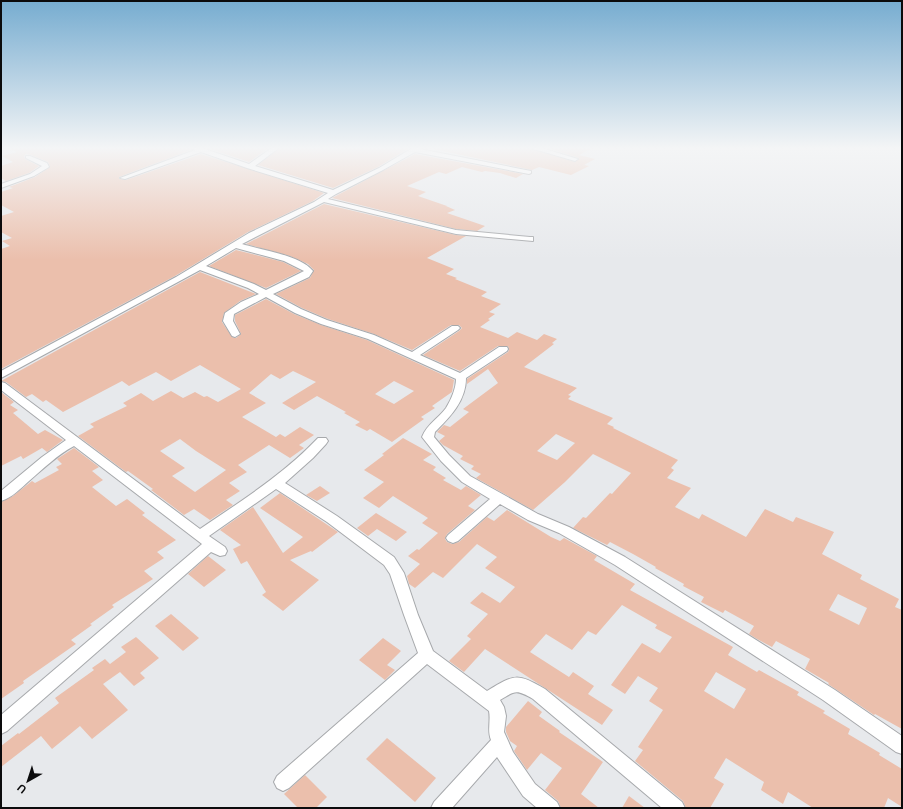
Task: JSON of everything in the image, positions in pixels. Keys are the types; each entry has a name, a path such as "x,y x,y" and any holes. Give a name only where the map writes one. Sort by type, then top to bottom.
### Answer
{"street":[{"path":"310,185 333,192"},
{"path":"1,375 200,267 235,245 326,200 333,192 349,185"},
{"path":"326,200 456,232 530,239"},
{"path":"235,245 296,262 306,267 309,271 306,275 266,293 230,313 228,321 235,334"},
{"path":"200,267 252,286 298,311 324,322 371,337 461,377"},
{"path":"414,355 455,328"},
{"path":"461,377 503,349"},
{"path":"461,377 461,385 451,409 430,431 428,437 444,458 466,479 533,517 564,530 620,561 829,695 902,746"},
{"path":"1,385 211,543"},
{"path":"1,497 26,478 70,437"},
{"path":"1,726 211,543 276,483 306,459 322,441"},
{"path":"276,483 332,519 389,561 397,573 411,615 427,655 496,707 498,716 496,732 509,761 529,790 551,808"},
{"path":"453,538 499,498"},
{"path":"283,782 427,655"},
{"path":"488,700 509,686 521,684 539,694 676,808"},
{"path":"440,808 500,742"}],"building":[{"path":"15,185 298,185 324,193 313,201 248,232 175,276 1,369 1,249 10,246 2,241 12,238 1,232 1,216 14,212 1,205 1,192 13,188 9,187"},
{"path":"322,185 340,185 333,188"},
{"path":"357,185 410,185 407,186 426,192 418,196 455,210 447,213 485,226 477,231 456,229 332,198"},
{"path":"324,204 456,235 466,236 427,258 454,269 446,274 487,292 481,296 501,304 489,312 495,314 488,319 490,320 480,327 508,338 517,332 537,340 544,334 557,339 552,343 554,344 524,367 577,388 568,395 571,396 568,399 613,418 607,424 678,460 671,468 674,470 667,478 691,488 675,507 699,519 702,514 746,537 765,509 793,522 796,517 834,532 822,554 862,575 860,579 899,599 895,607 902,610 902,729 875,714 874,715 828,684 829,683 805,669 810,659 776,641 772,647 757,639 749,634 754,626 725,610 723,613 701,602 704,597 683,586 684,584 633,554 610,542 607,545 573,528 583,517 586,518 610,493 612,494 631,473 593,454 565,482 533,510 476,478 481,474 471,469 474,466 460,459 463,456 443,445 439,441 445,436 437,432 444,425 450,427 469,412 463,409 498,383 488,369 467,384 467,379 508,352 508,346 498,346 460,371 423,355 459,331 462,328 459,325 451,325 412,350 374,334 328,319 302,308 276,294 310,278 314,270 308,264 290,256 246,244","holes":["556,434 575,443 557,460 537,451","838,594 867,608 859,625 829,610"]},
{"path":"236,250 283,262 301,271 266,288 209,266"},
{"path":"200,272 256,294 240,301 224,313 222,322 232,337 236,338 241,334 235,321 235,315 266,299 294,314 321,325 367,340 454,380 452,392 432,406 435,408 421,417 424,419 392,442 370,429 367,431 355,425 360,422 344,413 346,412 317,396 294,410 282,403 316,382 293,371 280,379 271,374 249,393 266,403 242,417 276,437 280,434 285,437 300,427 314,435 299,445 304,448 290,458 269,445 238,465 247,472 229,483 240,491 226,500 233,505 210,520 194,509 184,515 151,490 153,489 128,471 126,472 78,436 94,427 90,424 127,406 123,403 141,393 153,401 171,391 183,398 195,392 218,402 241,389 200,365 171,381 156,372 129,386 122,381 63,412 46,400 43,402 32,394 26,397 6,382 1,381","holes":["394,381 414,391 394,404 375,394","180,439 196,451 226,470 195,492 172,476 185,468 160,451"]},
{"path":"1,392 14,402 10,405 18,410 13,413 38,434 45,430 63,440 47,452 42,448 23,459 21,456 1,466"},
{"path":"403,438 432,454 423,460 436,467 433,470 446,478 443,480 461,490 466,486 481,495 468,506 475,510 447,534 445,539 447,542 452,544 459,542 487,517 494,521 507,510 551,537 560,541 564,538 597,556 594,560 635,584 630,590 733,647 728,655 757,672 759,670 799,692 797,695 825,711 823,713 850,729 848,734 880,753 879,755 902,769 902,807 888,798 884,808 813,808 788,792 783,804 761,790 764,782 726,758 714,778 724,784 710,808 686,808 683,801 635,761 643,750 638,747 663,710 649,701 658,688 638,676 625,694 611,685 642,643 660,653 672,637 655,628 657,625 622,605 596,635 588,631 572,650 546,634 530,652 569,677 573,672 594,686 588,694 613,710 602,725 485,649 464,672 449,661 471,639 467,636 488,614 470,603 482,592 500,603 515,587 485,568 497,557 477,544 443,578 433,572 415,588 409,584 407,576 420,564 408,556 417,549 419,550 438,533 422,523 428,518 393,496 379,508 363,498 384,482 364,470 384,455 382,454","holes":["716,672 746,689 734,709 704,691"]},
{"path":"74,448 99,467 92,471 103,480 92,487 116,506 127,499 145,513 142,515 176,540 157,552 164,558 144,571 153,579 112,605 114,607 71,640 76,644 23,681 24,683 1,699 1,502 13,496 32,481 35,483 59,470 56,467 62,464 57,459"},
{"path":"320,486 330,493 317,501 306,495"},
{"path":"280,493 338,532 312,552 311,551 290,560 319,580 283,611 262,595 266,592 247,561 241,564 233,549 241,545 220,530 253,507 283,553 303,537 260,508"},
{"path":"376,513 407,532 396,541 377,529 368,536 357,528"},
{"path":"208,556 226,570 204,587 188,574"},
{"path":"171,614 199,638 183,651 155,626"},
{"path":"136,637 159,658 140,673 145,678 134,686 120,672 103,684 128,710 92,739 80,726 52,749 41,736 1,767 1,746 59,703 55,698 94,670 92,668 105,659 110,664 126,652 121,647"},
{"path":"383,638 401,651 387,665 395,670 385,680 359,660"},
{"path":"528,701 542,712 539,716 560,731 559,732 603,762 581,794 599,808 561,808 558,801 545,790 562,768 541,753 527,770 514,751 517,746 510,741 506,732 506,727"},
{"path":"387,738 436,778 415,802 366,759"},
{"path":"305,775 327,797 316,808 298,808 284,794"},
{"path":"629,796 645,808 622,808"}]}
